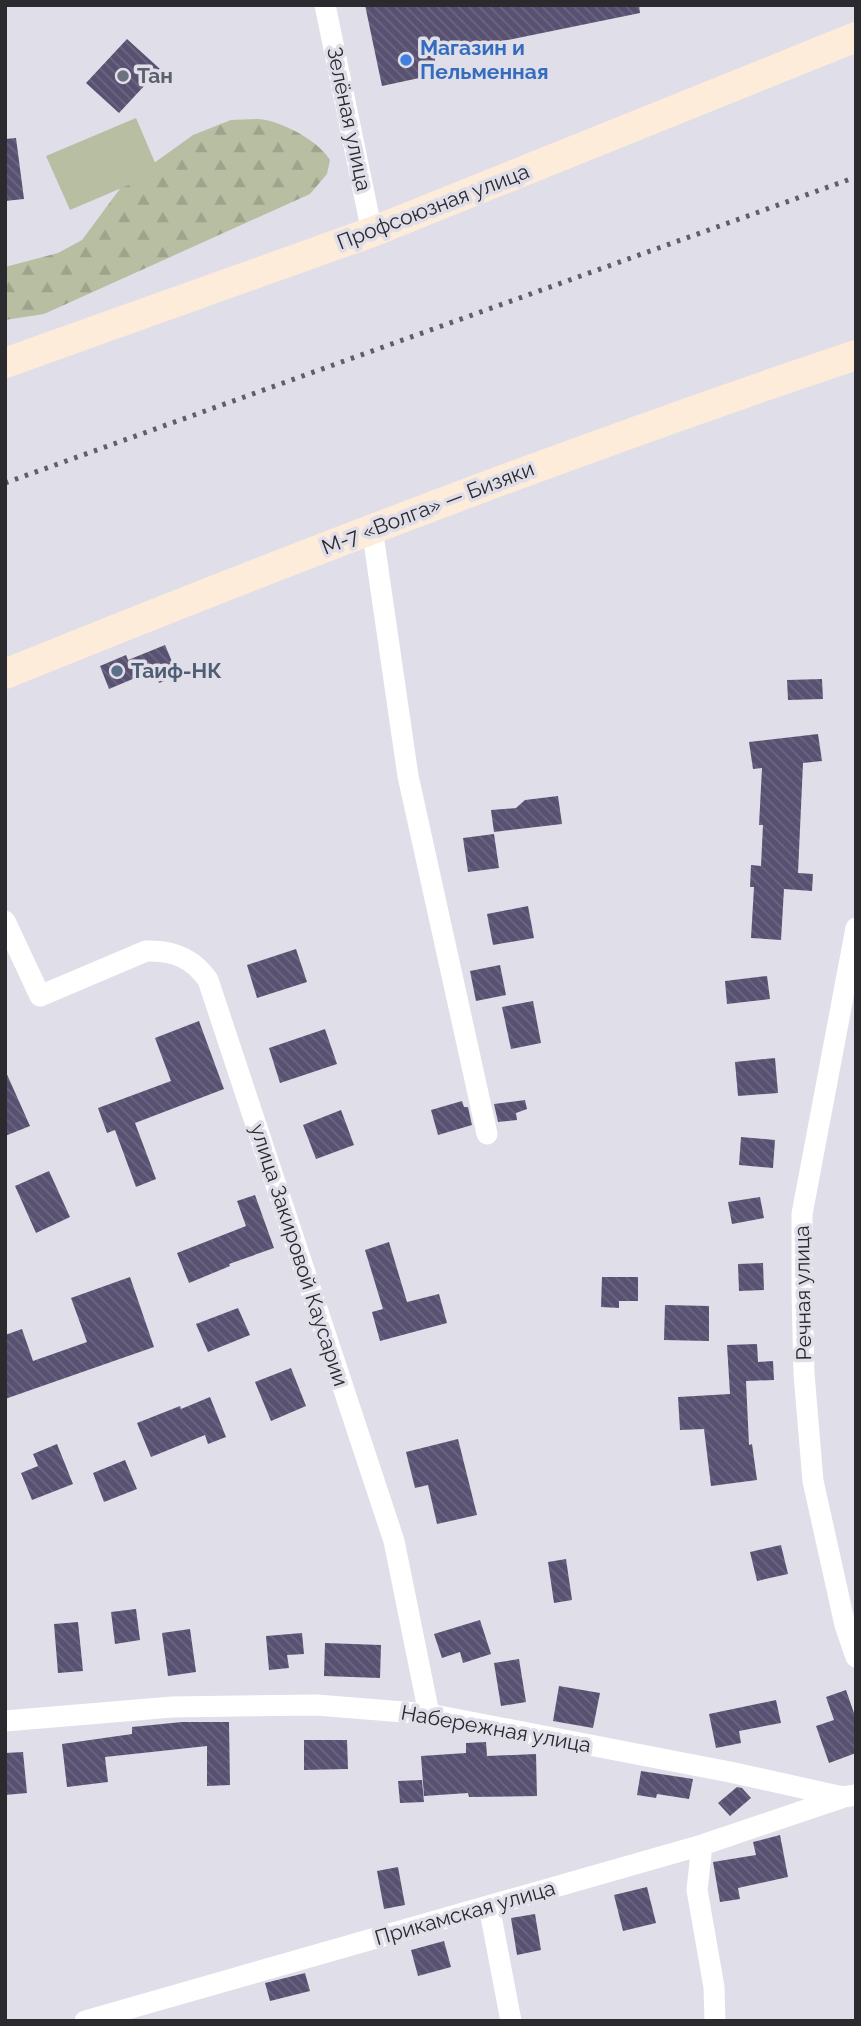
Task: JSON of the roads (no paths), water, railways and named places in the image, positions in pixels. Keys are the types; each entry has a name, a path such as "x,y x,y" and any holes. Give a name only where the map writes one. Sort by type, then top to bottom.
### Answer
{"main road":[{"name":"Профсоюзная улица","path":"5,363 372,232 856,37"},
{"name":"М-7 «Волга» — Бизяки","path":"5,674 372,528 670,417 856,355"}],"street":[{"name":"Зелёная улица","path":"326,5 372,232"},
{"path":"372,528 408,776 487,1134"},
{"name":"улица Закировой Каусарии","path":"5,921 40,996 146,951 160,950 192,961 208,980 394,1541 429,1714"},
{"name":"Речная улица","path":"856,928 802,1214 804,1374 813,1481 845,1625 856,1657"},
{"name":"Набережная улица","path":"5,1721 172,1707 316,1705 429,1714 849,1796"},
{"name":"Прикамская улица","path":"85,2021 702,1845 849,1796"},
{"path":"702,1845 697,1890 713,1987 715,2021"},
{"path":"489,1906 511,2021"}],"railway":[{"path":"5,483 856,177"}],"place":[{"name":"Магазин и Пельменная","path":"406,60"},
{"name":"Тан","path":"123,76"},
{"name":"Таиф-НК","path":"117,671"}]}
